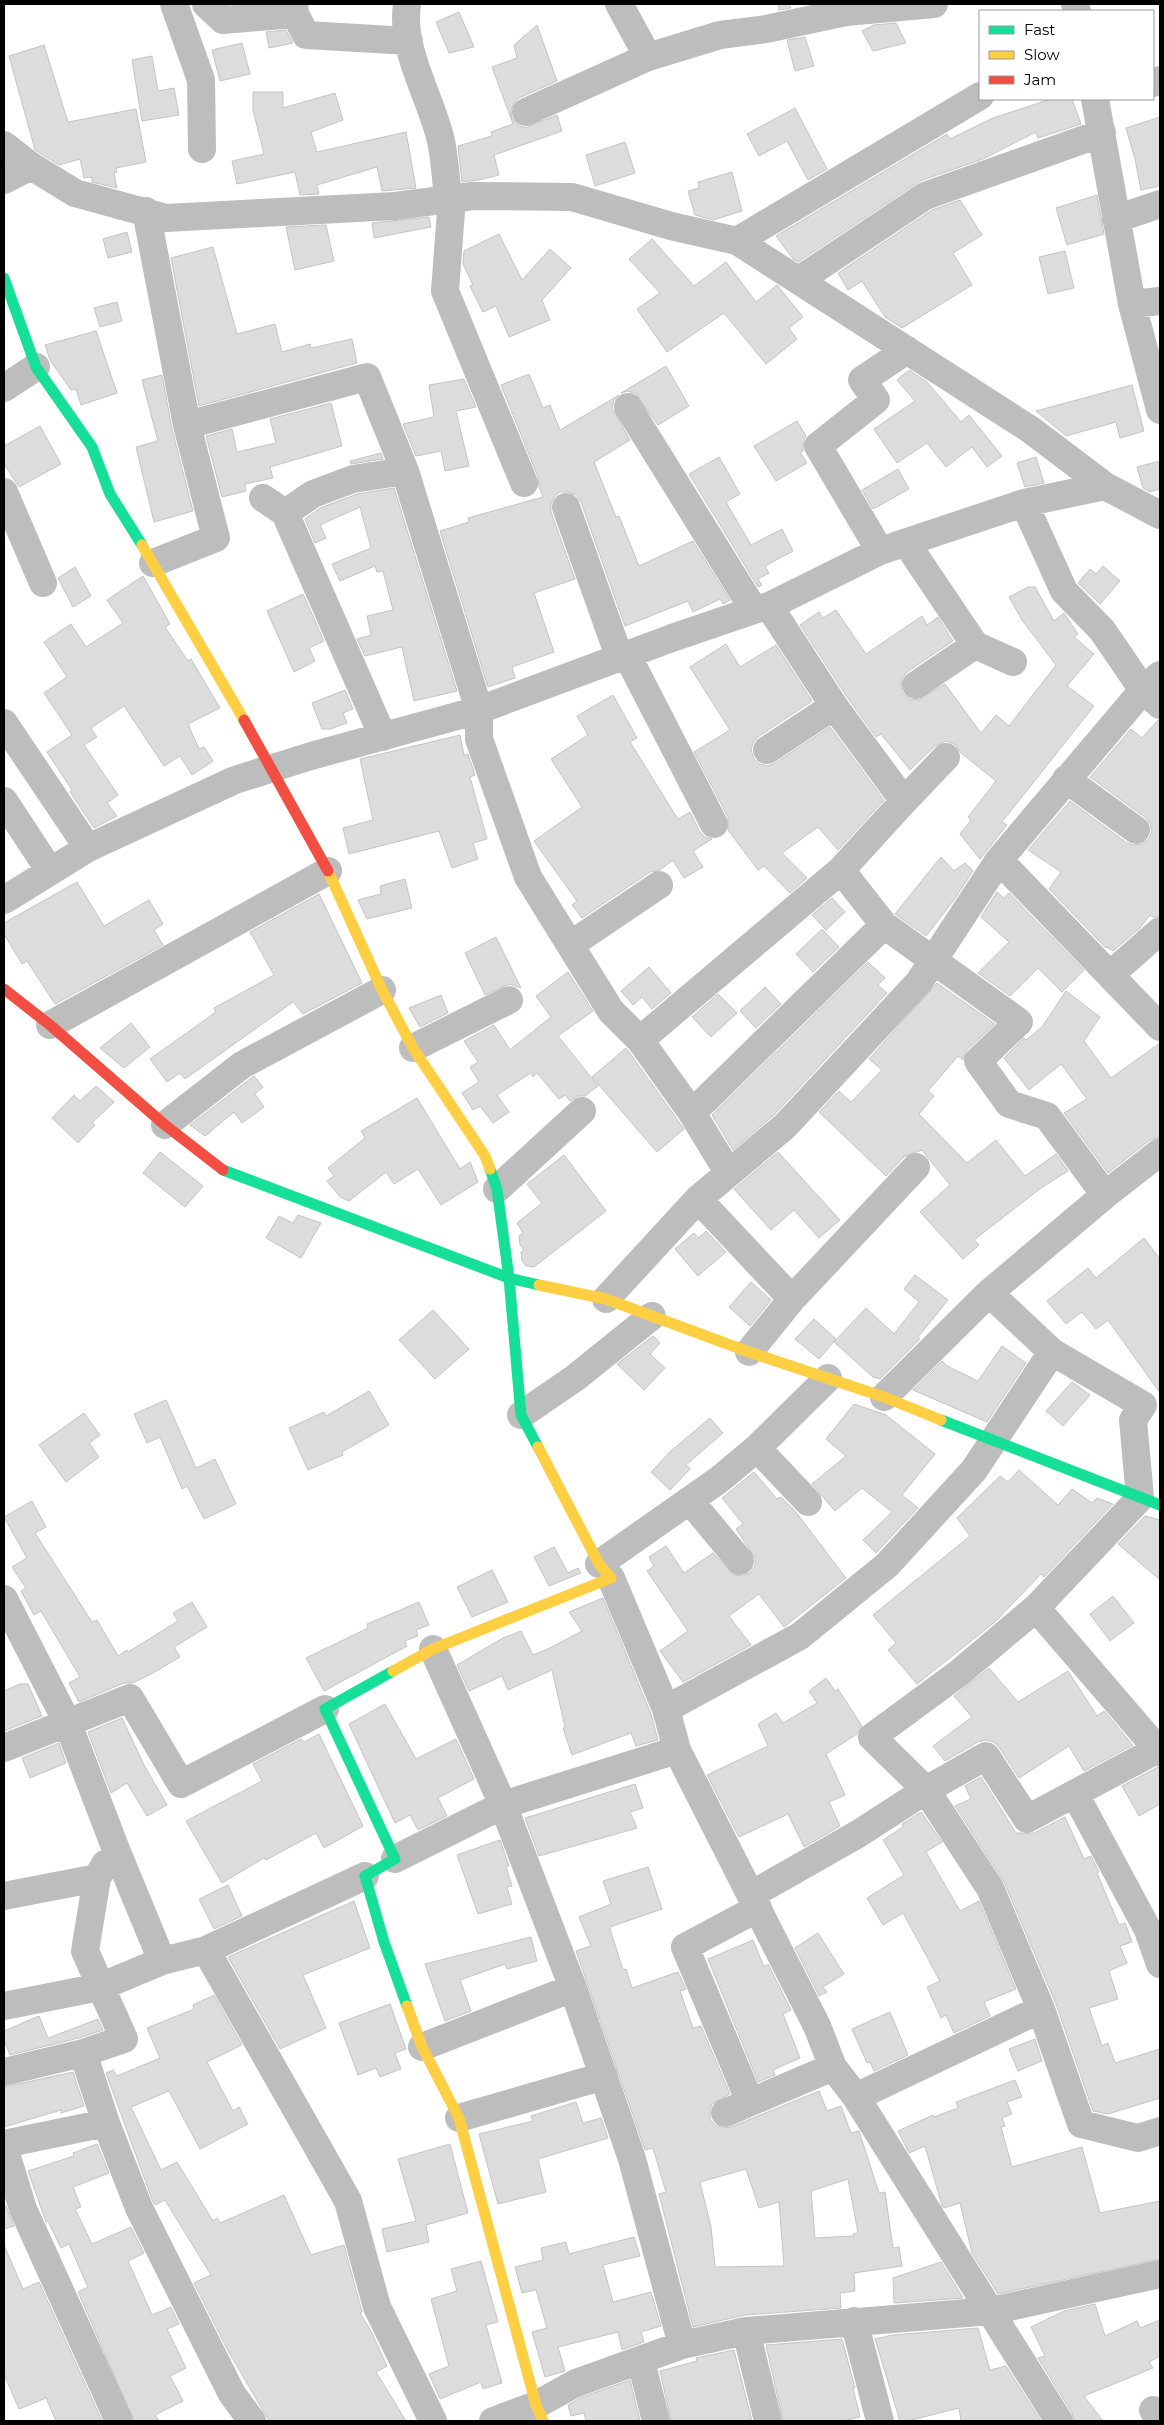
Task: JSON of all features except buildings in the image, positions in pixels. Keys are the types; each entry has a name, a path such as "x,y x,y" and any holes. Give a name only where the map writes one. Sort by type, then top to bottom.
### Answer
{"street":[{"path":"174,4 201,80 202,149"},
{"path":"206,4 223,20 294,9 306,34 409,41"},
{"path":"407,4 405,16 409,41 441,142 450,198 445,290 524,483"},
{"path":"619,4 648,57"},
{"path":"526,112 648,57 720,35 766,29 842,8 934,4"},
{"path":"737,241 979,97"},
{"path":"1098,100 1116,219 1132,304 1160,410"},
{"path":"799,280 925,196 1102,133"},
{"path":"4,145 31,166 74,193 127,209 146,211 166,218 395,206 473,196 572,197 671,226 737,241 1031,430 1105,486 1160,515"},
{"path":"4,180 31,166"},
{"path":"1116,219 1160,204"},
{"path":"146,211 187,425 216,538 153,563"},
{"path":"4,278 36,367 92,447 110,494 153,563 272,767 328,871 382,990 413,1048 485,1156 497,1190 509,1278 520,1415 605,1571 666,1709 677,1750 816,2026 833,2067 856,2097 1059,2421"},
{"path":"1132,304 1160,301"},
{"path":"880,552 818,446 876,400 862,380 907,350"},
{"path":"4,388 36,367"},
{"path":"187,425 367,377 405,472 479,710 479,739 528,877 611,1011 640,1040 692,1113 728,1172"},
{"path":"628,407 761,608 904,801"},
{"path":"285,513 313,494 353,479 405,472"},
{"path":"4,900 88,848 235,780 272,767 479,710 761,608 880,552 1024,503 1105,486"},
{"path":"4,492 43,583"},
{"path":"263,498 285,513 383,737"},
{"path":"606,1299 698,1199 785,1126 919,982 999,860 1066,779 1154,690 1102,630 1064,591 1024,503"},
{"path":"566,507 623,657 714,824"},
{"path":"907,544 974,645 1014,662"},
{"path":"916,684 974,645"},
{"path":"767,750 834,706"},
{"path":"4,723 88,848"},
{"path":"640,1040 841,870 946,756"},
{"path":"1066,779 1136,830"},
{"path":"4,801 50,871"},
{"path":"999,860 1111,974 1160,1027"},
{"path":"841,870 884,926 1019,1022 978,1061 1009,1104 1046,1116 1105,1195"},
{"path":"50,1025 328,871"},
{"path":"570,945 659,885"},
{"path":"692,1113 884,926"},
{"path":"1111,974 1160,931"},
{"path":"4,989 50,1025 165,1125 221,1168 509,1278 606,1299 749,1352 884,1397 992,1442 1150,1502"},
{"path":"165,1125 242,1064 382,990"},
{"path":"413,1048 508,1000"},
{"path":"497,1190 582,1112"},
{"path":"884,1397 989,1292 1105,1195 1160,1152"},
{"path":"749,1352 792,1300 916,1167"},
{"path":"698,1199 792,1300"},
{"path":"989,1292 1052,1352 1152,1399 1133,1420 1150,1502"},
{"path":"520,1415 575,1378 652,1316"},
{"path":"666,1709 800,1636 887,1565 974,1470 1052,1352"},
{"path":"4,1748 130,1698 181,1784 325,1709 433,1649 605,1571 757,1448 828,1378"},
{"path":"757,1448 808,1502"},
{"path":"690,1501 740,1561"},
{"path":"1150,1502 1036,1608 959,1673 872,1737 926,1790 990,1888 1041,2009 1081,2124 1138,2138 1160,2131"},
{"path":"4,1599 68,1724 115,1847 162,1961"},
{"path":"750,2102 685,1947 926,1790 986,1756 1027,1819 1160,1749 1036,1608"},
{"path":"433,1649 504,1804 573,1988 632,2159 682,2344"},
{"path":"325,1709 395,1859"},
{"path":"4,2006 100,1987 162,1961 206,1950 365,1876 504,1804 677,1750"},
{"path":"1075,1794 1148,1930 1160,1964"},
{"path":"4,2072 83,2053 124,2039 85,1951 96,1878 115,1847"},
{"path":"365,1876 384,1942 422,2047 459,2118 539,2413"},
{"path":"4,1896 96,1878"},
{"path":"206,1950 348,2201 377,2307 433,2421"},
{"path":"422,2047 573,1988"},
{"path":"856,2097 1041,2009"},
{"path":"83,2053 106,2123 139,2208 232,2394 252,2421"},
{"path":"725,2113 833,2067"},
{"path":"459,2118 604,2076"},
{"path":"106,2123 4,2145 23,2209 118,2421"},
{"path":"493,2421 539,2413 576,2383 682,2344 746,2331 991,2311 1160,2274"},
{"path":"854,2321 880,2421"},
{"path":"746,2331 768,2421"},
{"path":"640,2361 656,2421"}],"traffic: fast":[{"path":"4,278 36,367 92,447 110,494 142,545"},
{"path":"490,1169 497,1189 509,1278 521,1415 538,1447"},
{"path":"223,1170 509,1278 539,1285"},
{"path":"941,1420 1160,1505"},
{"path":"393,1671 325,1709 395,1859 365,1876 384,1942 407,2006"}],"traffic: slow":[{"path":"142,545 244,720"},
{"path":"328,871 382,990 413,1048 485,1156 490,1169"},
{"path":"539,1285 606,1299 749,1352 884,1397 941,1420"},
{"path":"393,1671 433,1649 611,1578 599,1564 538,1447"},
{"path":"407,2006 422,2047 459,2118 536,2405 543,2421"}],"traffic: jam":[{"path":"244,720 328,871"},
{"path":"4,989 50,1025 165,1125 223,1170"}]}
